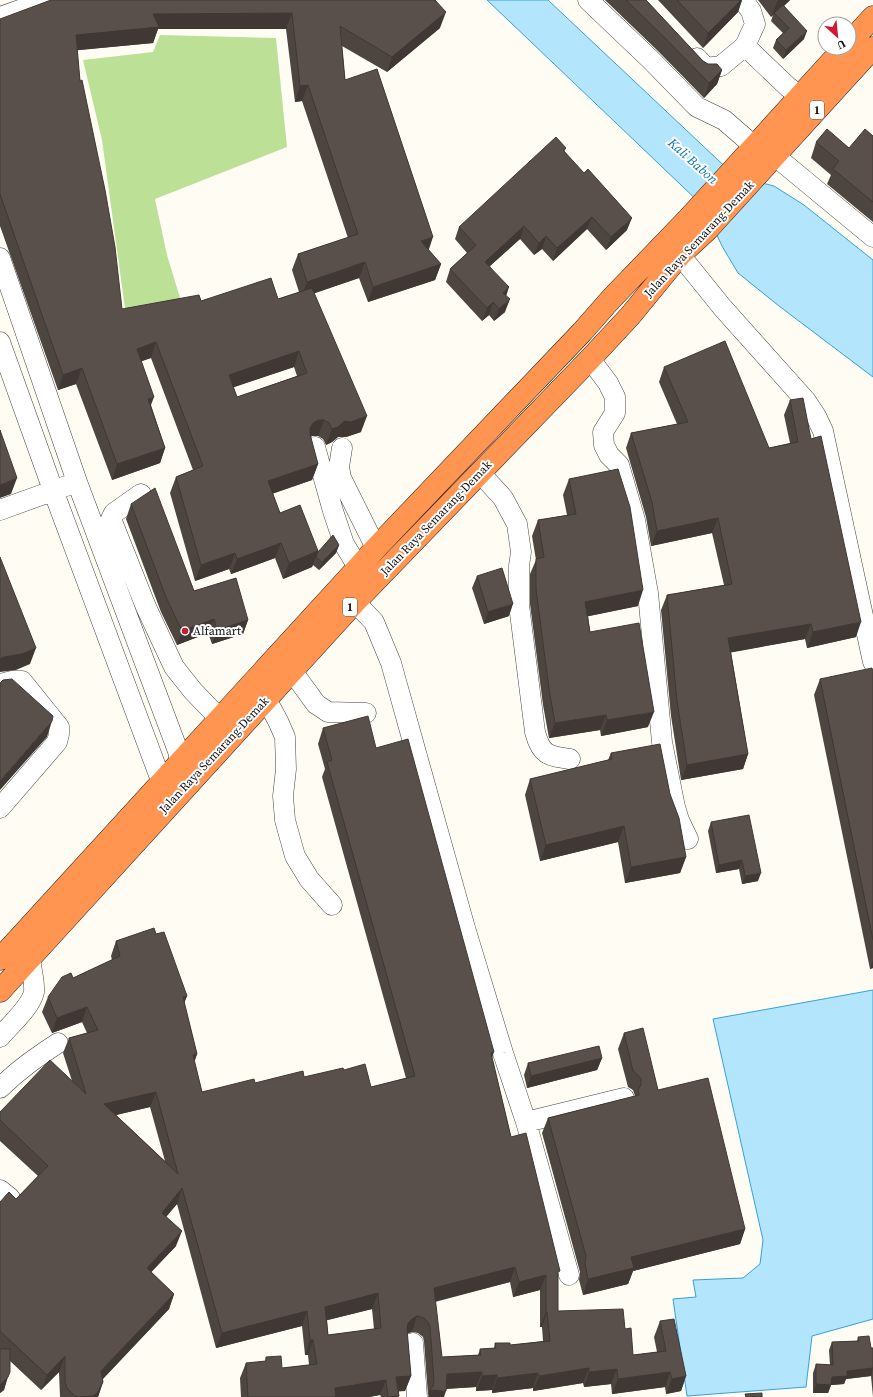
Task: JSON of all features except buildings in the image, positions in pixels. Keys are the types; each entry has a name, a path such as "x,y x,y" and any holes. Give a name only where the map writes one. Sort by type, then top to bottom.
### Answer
{"highway":[{"path":"857,34 873,16"},
{"name":"Jalan Raya Semarang-Demak","path":"0,990 355,602 630,316 680,256 707,230 873,48"},
{"name":"Jalan Raya Semarang-Demak","path":"0,959 358,567 582,332 750,151 788,86 832,56"}],"street":[{"path":"0,18 48,0"},
{"path":"588,0 651,60 692,102 698,107 724,120 750,151"},
{"path":"685,46 706,68 721,66 745,46 755,24 751,11 743,0"},
{"path":"745,46 788,86"},
{"path":"775,156 873,237"},
{"path":"680,256 722,308 806,400 819,421 823,431 873,662"},
{"path":"0,258 77,482 178,751 180,762"},
{"path":"0,342 53,490 162,783"},
{"path":"590,359 608,383 615,397 615,413 603,432 604,445 609,455 620,465 635,520 648,593 662,742 675,807 688,839"},
{"path":"12,374 37,366"},
{"path":"315,447 344,544 358,567"},
{"path":"342,448 339,467 341,478 376,548"},
{"path":"480,473 504,498 517,524 521,552 519,566 519,605 537,740 541,748 550,756 570,759"},
{"path":"0,510 77,482"},
{"path":"141,494 114,513 111,519 146,607 174,667 193,691 220,719"},
{"path":"355,602 374,622 391,663 465,928 503,1053 526,1122 569,1276"},
{"path":"292,671 316,704 328,712 366,713"},
{"path":"0,684 12,681 22,681 59,727 59,734 57,742 0,808"},
{"path":"266,699 285,737 286,769 283,796 285,820 295,856 309,879 332,905"},
{"path":"0,1036 28,1005 33,997 34,990 30,958"},
{"path":"0,1088 13,1075 58,1043"},
{"path":"526,1122 624,1098"},
{"path":"413,1343 417,1397"}],"green space":[{"path":"160,35 276,38 287,147 155,199 167,255 181,301 126,316 102,140 83,60 153,52"}],"water":[{"name":"Kali Babon","path":"487,0 548,0 735,176 774,186 804,205 873,260 873,377 738,273 722,246 703,206"},
{"path":"873,990 873,1319 812,1336 806,1387 687,1396 673,1299 696,1297 693,1280 743,1278 760,1264 763,1240 713,1019"}],"place":[{"name":"Alfamart","path":"185,631"}]}
